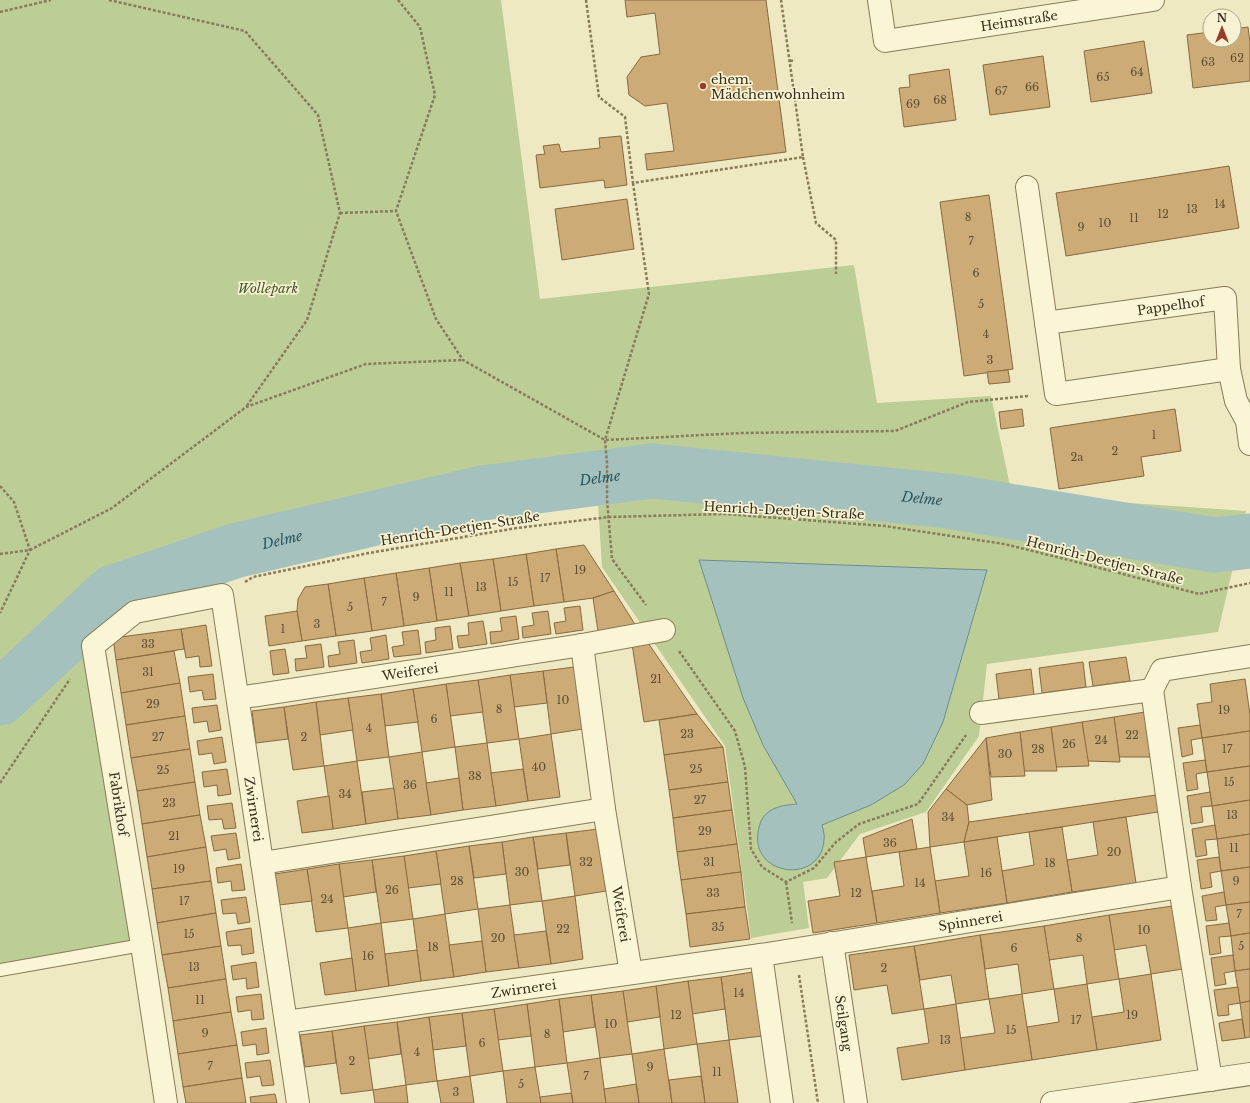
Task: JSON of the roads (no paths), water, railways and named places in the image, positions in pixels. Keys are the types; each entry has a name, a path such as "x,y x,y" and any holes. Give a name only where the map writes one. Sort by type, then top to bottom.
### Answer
{"street":[{"name":"Heimstraße","path":"879,0 885,41 1153,0"},
{"path":"1027,186 1056,394 1229,369"},
{"name":"Pappelhof","path":"1046,322 1225,298 1229,369 1236,401 1249,421 1250,444"},
{"name":"Fabrikhof","path":"166,1103 142,945 93,646 135,612 222,596"},
{"name":"Zwirnerei","path":"222,596 298,1103"},
{"name":"Weiferei","path":"238,698 582,645 664,630"},
{"name":"Weiferei","path":"582,645 604,809 631,973"},
{"path":"1211,1080 1180,887 1152,690 1162,670 1250,656"},
{"path":"981,712 1152,690"},
{"path":"262,863 604,809"},
{"name":"Spinnerei","path":"761,955 1180,887"},
{"name":"Seilgang","path":"832,943 856,1103"},
{"path":"761,955 782,1103"},
{"name":"Zwirnerei","path":"286,1022 761,955"},
{"path":"1052,1103 1250,1074"}],"lane":[{"path":"0,970 142,945"}],"water":[{"path":"699,560 987,570 943,722 923,764 904,785 871,805 822,825 824,838 820,855 810,865 798,869 784,869 772,864 762,855 758,842 762,819 766,814 775,808 797,804 763,745 743,698"}],"waterway":[{"name":"Delme","path":"0,698 112,593 234,551 483,493 652,471 948,501 1215,545 1250,541"}],"place":[{"name":"ehem. Mädchenwohnheim","path":"703,86"}],"park label":[{"name":"Wollepark","path":"268,288"}]}
